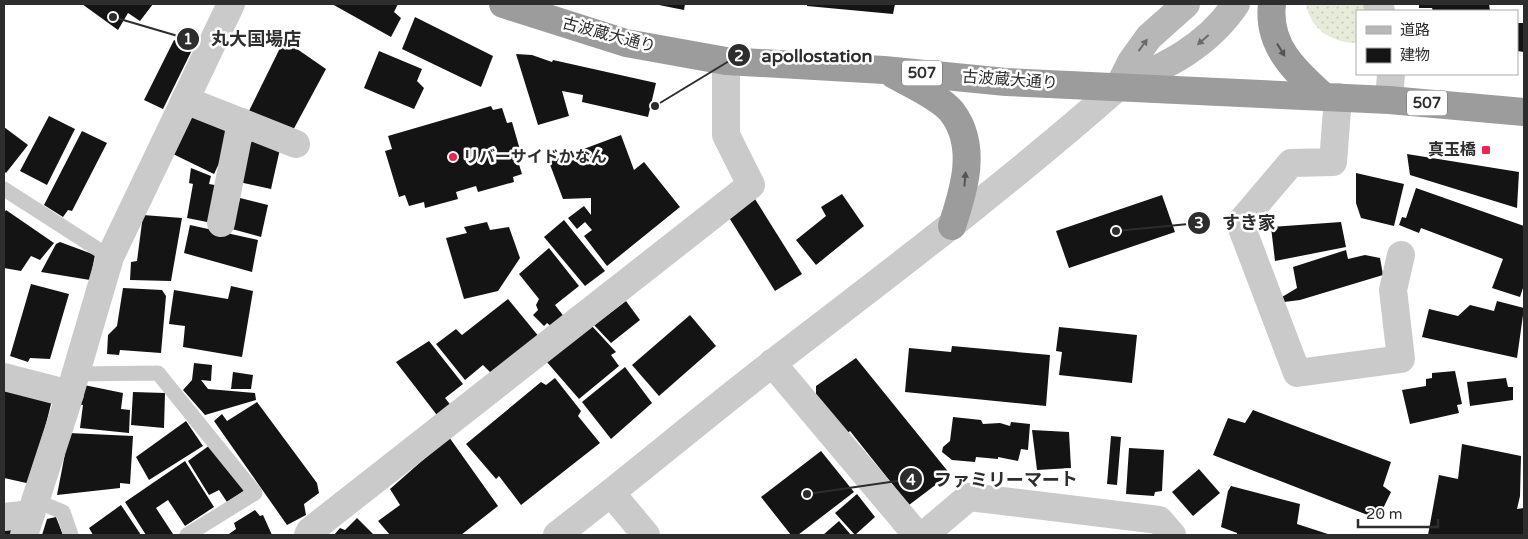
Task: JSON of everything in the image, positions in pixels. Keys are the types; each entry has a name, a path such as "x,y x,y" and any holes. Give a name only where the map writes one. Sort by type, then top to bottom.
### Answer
{"highway":[{"name":"古波蔵大通り","path":"503,4 626,43 726,61 884,70 1006,82 1330,96 1390,87 1524,112"},
{"path":"1272,4 1271,23 1276,44 1294,70 1330,96"},
{"path":"884,70 920,89 951,111 960,126 966,140 967,155 964,190 952,226"}],"main road":[{"path":"1119,86 1131,62 1149,37 1186,4"},
{"path":"1119,86 1163,68 1203,41 1236,4"}],"street":[{"path":"4,517 30,517 73,384 110,257 230,4"},
{"path":"308,535 310,531 751,185 726,135 726,61"},
{"path":"557,535 772,363 952,226 1119,86"},
{"path":"1330,96 1333,162 1291,163 1240,224 1297,374 1401,359 1393,290 1401,255"},
{"path":"185,100 296,144"},
{"path":"221,223 241,122"},
{"path":"772,363 917,535"},
{"path":"4,377 73,384"},
{"path":"611,493 646,535"},
{"path":"924,535 969,497 1159,520 1172,535"}],"lane":[{"path":"4,189 110,257"},
{"path":"73,384 158,372 255,493 187,535"},
{"path":"30,517 63,512 71,535"}],"green space":[{"path":"1306,4 1363,4 1367,10 1356,10 1356,43 1339,40 1324,33 1312,21"}],"building":[{"path":"82,4 153,4 140,21 128,13 118,30"},
{"path":"332,4 398,4 394,12 401,18 391,37"},
{"path":"654,4 685,4 684,10"},
{"path":"807,4 895,4 893,14 807,6"},
{"path":"1419,4 1489,4 1490,10 1433,10 1432,8 1419,8"},
{"path":"415,17 493,56 481,87 402,49"},
{"path":"1518,23 1524,23 1524,52 1518,51"},
{"path":"174,40 193,48 163,109 144,100"},
{"path":"284,40 326,69 291,134 247,115"},
{"path":"379,51 422,69 417,81 424,88 414,109 364,88"},
{"path":"516,54 532,55 552,62 553,60 656,83 648,117 582,102 583,95 562,91 569,116 538,125"},
{"name":"リバーサイドかなん","path":"491,106 493,110 502,108 507,123 512,122 522,157 517,158 522,174 513,177 514,182 478,192 476,186 456,192 458,199 425,208 424,202 409,206 405,195 399,197 385,151 392,149 388,136"},
{"path":"195,114 229,127 231,138 214,174 173,154 190,117"},
{"path":"49,116 75,129 47,185 20,171"},
{"path":"4,127 28,145 6,173 4,171"},
{"path":"82,131 107,143 72,211 68,210 63,217 44,205"},
{"path":"621,135 634,170 644,162 680,207 607,266 584,236 592,230 585,222 577,229 568,218 584,206 591,215 591,198 563,199 549,162"},
{"path":"254,137 280,149 271,189 239,182 245,154"},
{"path":"1407,154 1519,172 1517,208 1410,175"},
{"path":"191,168 211,176 209,184 220,186 212,223 187,218 193,184 189,183"},
{"path":"1356,173 1404,184 1394,226 1361,218 1356,203"},
{"path":"1416,188 1524,226 1524,285 1520,297 1492,288 1503,259 1421,228 1419,233 1399,225 1402,217 1406,218"},
{"path":"842,194 864,226 816,265 796,240 826,216 821,207"},
{"path":"1162,195 1175,232 1069,268 1056,231"},
{"path":"240,198 268,205 261,237 232,229"},
{"path":"755,199 802,274 775,291 728,216"},
{"path":"6,210 54,243 40,260 31,256 21,271 4,268 4,213"},
{"path":"143,215 182,218 171,281 130,280 131,262 137,261"},
{"path":"564,220 605,271 585,286 544,237"},
{"path":"487,222 490,230 509,227 520,258 498,291 464,299 446,238 467,233 464,227"},
{"path":"1341,222 1346,247 1275,261 1271,227"},
{"path":"190,225 258,240 252,272 184,253"},
{"path":"60,242 95,255 90,280 41,272 56,244"},
{"path":"549,248 579,286 555,305 565,318 552,327 547,323 544,326 533,315 538,310 536,305 539,299 519,274"},
{"path":"1346,250 1348,259 1365,255 1380,258 1383,275 1300,300 1284,302 1282,297 1297,288 1293,267"},
{"path":"31,284 69,294 50,359 30,358 28,362 10,356"},
{"path":"231,286 253,291 242,357 183,347 185,326 169,324 174,290 228,299"},
{"path":"123,288 162,290 166,296 161,353 120,350 119,355 107,354 108,335 117,326"},
{"path":"508,299 540,338 493,375 483,365 465,380 436,344 456,329 462,335"},
{"path":"626,301 640,320 611,343 594,325"},
{"path":"1497,301 1524,308 1517,358 1422,337 1429,309 1458,316 1470,305 1494,311"},
{"path":"690,315 716,346 659,396 632,365"},
{"path":"591,325 616,352 611,355 619,366 579,399 546,361"},
{"path":"1059,327 1137,335 1132,383 1059,375 1062,352 1056,351"},
{"path":"429,341 463,384 445,398 453,408 440,419 396,362"},
{"path":"952,346 1050,355 1046,406 905,392 909,348 951,352"},
{"path":"856,358 950,474 909,505 850,431 844,436 816,401 816,386"},
{"path":"194,363 212,365 211,381 201,380 208,389 255,393 256,400 205,415 183,390 192,380"},
{"path":"625,367 652,403 611,439 582,402"},
{"path":"1455,371 1462,404 1457,405 1459,413 1410,424 1402,390 1426,386 1426,379 1432,378 1432,373"},
{"path":"233,372 253,375 251,389 231,389"},
{"path":"555,378 581,411 578,416 600,443 521,505 499,476 496,479 466,444 541,382 546,385"},
{"path":"1506,378 1508,387 1513,387 1513,400 1470,406 1467,382"},
{"path":"84,385 123,393 121,409 130,410 129,433 80,428 83,405 78,404"},
{"path":"4,387 52,400 31,484 4,478"},
{"path":"133,392 165,393 164,428 131,425"},
{"path":"257,402 317,483 319,493 304,504 306,515 287,525 214,421 222,414 227,421"},
{"path":"1253,410 1391,462 1383,486 1391,492 1378,519 1213,455 1228,418 1245,423"},
{"path":"953,417 981,420 983,424 1000,423 1010,426 1011,422 1030,424 1028,450 1021,449 1018,461 998,457 998,459 976,457 975,462 952,460 942,452 943,447 950,441"},
{"path":"186,421 203,446 149,480 136,457"},
{"path":"1032,430 1069,432 1071,468 1037,470"},
{"path":"69,433 133,436 130,484 120,483 120,488 57,495"},
{"path":"1111,436 1121,437 1117,485 1107,484"},
{"path":"449,437 498,506 461,535 390,535 378,521 400,505 390,489"},
{"path":"1462,444 1521,456 1520,496 1517,509 1524,508 1524,535 1428,535 1439,475 1458,479"},
{"path":"210,445 245,490 227,502 219,490 209,495 188,461"},
{"path":"1129,448 1164,450 1162,491 1155,492 1154,496 1126,494"},
{"path":"821,451 854,492 798,535 791,535 761,497"},
{"path":"185,461 214,507 185,526 168,500 156,508 173,534 146,535 125,502"},
{"path":"1199,469 1220,493 1193,516 1172,492"},
{"path":"1231,486 1300,504 1297,524 1331,535 1237,535 1237,533 1221,527 1228,491"},
{"path":"857,494 875,517 855,535 835,513"},
{"path":"121,505 141,535 93,535 89,528"},
{"path":"255,510 260,516 263,515 272,535 229,534 236,529 234,523"},
{"path":"56,517 63,535 42,535 47,519"},
{"path":"357,518 374,535 334,535 340,528 345,530"},
{"path":"18,521 14,535 4,535 4,523"},
{"path":"839,521 851,535 823,535"}],"place":[{"name":"丸大国場店","path":"113,17"},
{"name":"apollostation","path":"655,106"},
{"name":"真玉橋","path":"1486,150"},
{"name":"リバーサイドかなん","path":"453,157"},
{"name":"すき家","path":"1116,231"},
{"name":"ファミリーマート","path":"807,494"}]}
